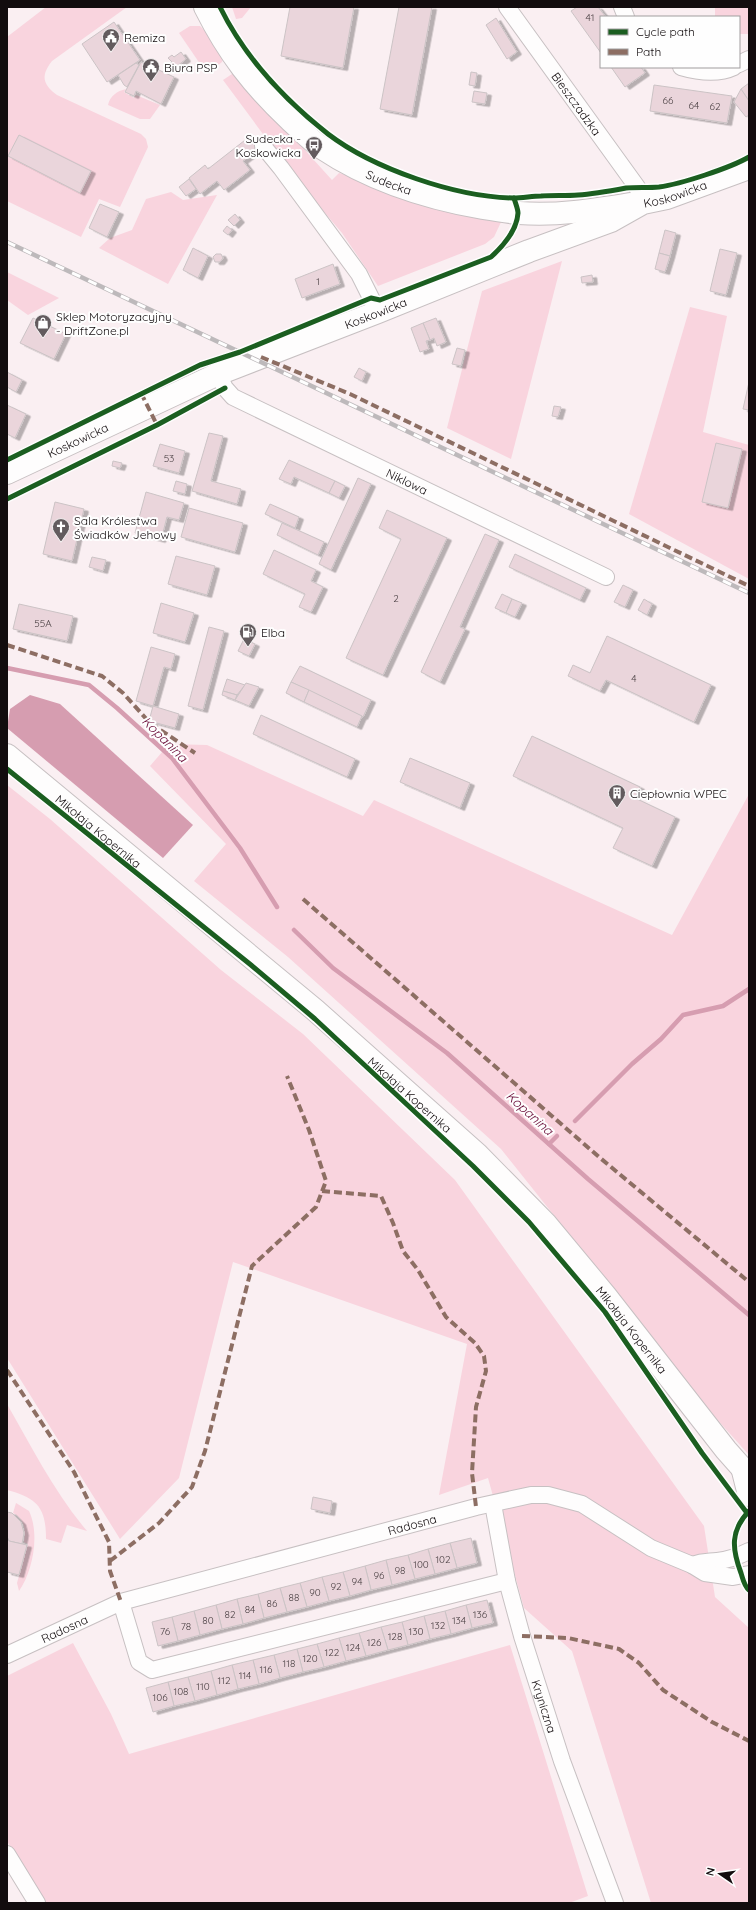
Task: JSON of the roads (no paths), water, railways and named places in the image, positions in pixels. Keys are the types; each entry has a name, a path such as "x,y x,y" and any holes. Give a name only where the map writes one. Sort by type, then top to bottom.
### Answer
{"street":[{"name":"Bieszczadzka","path":"507,7 636,185 644,202"},
{"path":"622,7 622,11 625,16"},
{"name":"Sudecka","path":"207,8 222,38 245,73 274,105 321,147 350,165 412,192 448,202 513,212 539,214 587,210 644,202"},
{"path":"740,64 749,59"},
{"path":"686,68 706,72 717,72 731,68"},
{"path":"263,146 282,168 359,274 378,312"},
{"name":"Koskowicka","path":"7,474 218,374 529,251 611,221 644,202 667,198 749,168"},
{"path":"529,251 539,214"},
{"name":"Niklowa","path":"218,374 225,388 233,397 606,578"},
{"name":"Mikołaja Kopernika","path":"7,755 315,1010 477,1154 546,1224 606,1295 746,1473 749,1495"},
{"name":"Radosna","path":"7,1655 121,1602 468,1509 537,1495 548,1495 582,1504 652,1548 692,1565 705,1573 733,1577 749,1574"},
{"name":"Kryniczna","path":"493,1504 507,1581 522,1636 562,1761 615,1903"},
{"path":"692,1565 705,1560 717,1561 728,1559 749,1551"},
{"path":"121,1602 139,1662 152,1670 507,1581"},
{"path":"7,1854 37,1903"}],"waterway":[{"name":"Kopanina","path":"7,668 89,685 117,708 172,758 240,848 277,907"},
{"name":"Kopanina","path":"294,930 333,968 447,1053 588,1179 749,1315"},
{"path":"575,1121 632,1064 661,1039 683,1015 723,1006 749,989"},
{"path":"549,1144 557,1136"}],"railway":[{"path":"7,242 749,593"}],"place":[{"name":"Remiza","path":"111,52"},
{"name":"Biura PSP","path":"151,82"},
{"name":"Sudecka - Koskowicka","path":"314,160"},
{"name":"Sklep Motoryzacyjny - DriftZone.pl","path":"43,338"},
{"name":"Sala Królestwa Świadków Jehowy","path":"61,542"},
{"name":"Elba","path":"248,647"},
{"name":"Ciepłownia WPEC","path":"617,808"}]}
